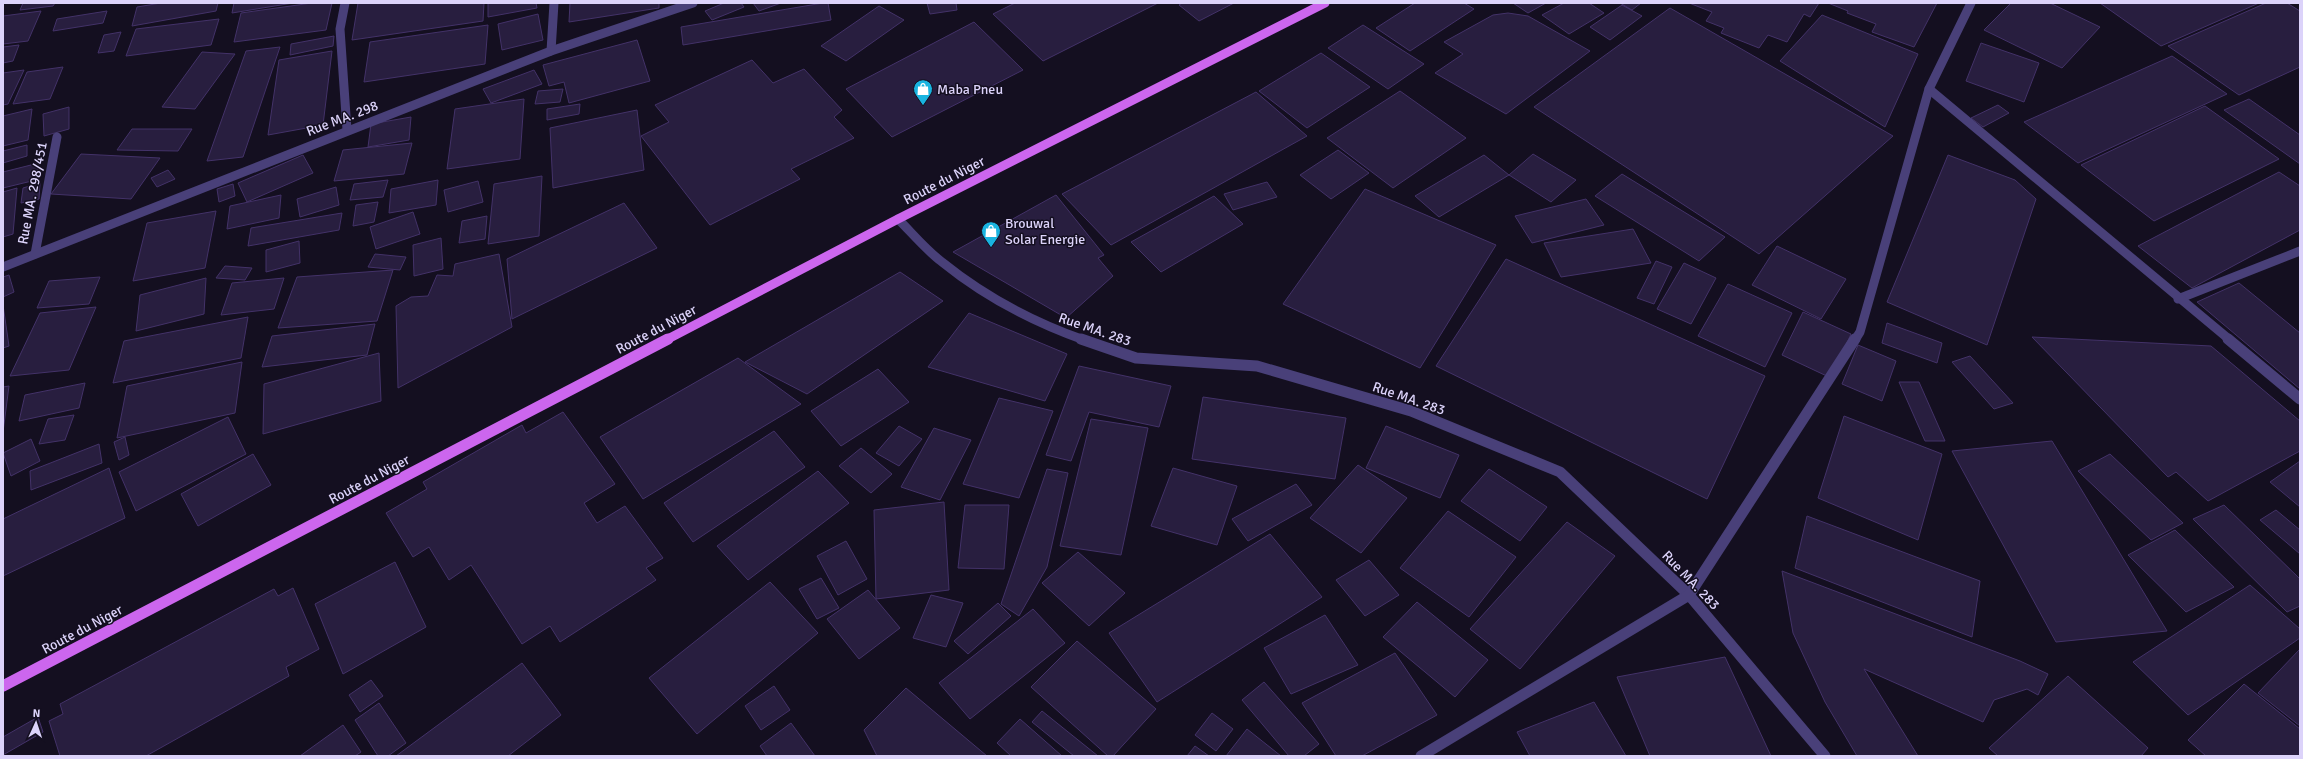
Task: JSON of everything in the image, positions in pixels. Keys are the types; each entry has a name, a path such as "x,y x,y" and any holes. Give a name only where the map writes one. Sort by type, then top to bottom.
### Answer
{"main road":[{"name":"Route du Niger","path":"3,686 898,219 1325,3"}],"street":[{"path":"345,3 340,29 346,130"},
{"path":"551,51 554,3"},
{"name":"Rue MA. 298","path":"3,268 346,130 551,51 693,3"},
{"path":"1421,756 1689,595 1860,332 1929,89 1971,3"},
{"path":"1929,89 2178,299 2300,399"},
{"name":"Rue MA. 298/451","path":"35,254 57,137"},
{"name":"Rue MA. 283","path":"898,219 941,262 999,302 1052,329 1136,358 1257,366 1411,411 1560,472 1689,595 1825,756"},
{"path":"2178,299 2300,251"}],"building":[{"path":"23,3 55,3 53,6 20,10"},
{"path":"161,3 218,3 216,11 132,26 137,7"},
{"path":"234,3 293,3 232,13"},
{"path":"312,3 332,3 326,30 234,42 241,13"},
{"path":"358,3 484,3 483,21 352,40"},
{"path":"488,3 536,3 537,8 488,17"},
{"path":"570,3 659,3 659,8 569,22"},
{"path":"724,3 741,3 744,7 712,20 705,11"},
{"path":"753,3 781,3 759,11"},
{"path":"828,3 831,20 683,45 681,27"},
{"path":"927,3 956,3 957,10 930,14"},
{"path":"1015,3 1158,3 1043,61 993,14"},
{"path":"1182,3 1234,3 1199,21 1179,5"},
{"path":"1415,3 1464,3 1474,9 1410,51 1376,28"},
{"path":"1513,3 1546,3 1528,13"},
{"path":"1564,3 1589,3 1604,13 1569,34 1542,15"},
{"path":"1620,3 1641,3 1632,10"},
{"path":"1689,3 1819,3 1810,17 1804,14 1787,42 1768,35 1759,48 1721,33 1724,28 1706,21 1712,12"},
{"path":"1828,3 1937,3 1914,47 1872,32 1876,24 1847,13 1848,11"},
{"path":"2011,3 2050,3 2100,27 2062,68 1984,30"},
{"path":"2100,3 2259,3 2161,46"},
{"path":"2266,3 2287,3 2300,11 2300,67 2239,95 2168,46"},
{"path":"1622,5 1642,16 1610,40 1590,27"},
{"path":"879,6 904,20 846,61 821,46"},
{"path":"1670,8 1893,136 1759,254 1534,107"},
{"path":"41,11 28,41 3,44 3,16"},
{"path":"107,11 103,23 53,31 57,19"},
{"path":"1508,13 1528,16 1590,51 1506,114 1435,73 1463,54 1444,42 1493,15"},
{"path":"538,14 543,40 502,50 498,24"},
{"path":"1822,15 1918,54 1885,127 1780,61"},
{"path":"219,19 211,45 126,56 136,29"},
{"path":"974,22 1023,70 892,137 846,89"},
{"path":"488,25 485,64 364,82 370,42"},
{"path":"1363,25 1424,64 1388,89 1328,48"},
{"path":"121,32 114,51 98,53 104,35"},
{"path":"334,36 333,46 290,55 291,44"},
{"path":"637,40 650,81 569,103 564,82 549,86 543,65"},
{"path":"1981,43 2039,63 2024,102 1966,81"},
{"path":"19,45 13,61 3,63 3,47"},
{"path":"280,47 243,157 207,161 246,51"},
{"path":"332,51 323,125 268,135 279,60"},
{"path":"202,52 235,54 195,109 162,107"},
{"path":"1321,53 1370,87 1307,128 1259,91"},
{"path":"2172,56 2227,94 2078,163 2024,122"},
{"path":"752,60 773,83 804,69 842,110 834,117 854,138 791,169 800,179 710,225 641,136 669,122 655,105"},
{"path":"63,67 50,99 13,104 27,72"},
{"path":"24,70 8,104 3,105 3,73"},
{"path":"534,70 542,84 491,103 483,89"},
{"path":"563,89 560,102 535,104 538,91"},
{"path":"1400,91 1466,138 1393,188 1327,138"},
{"path":"1256,92 1307,136 1111,245 1062,194"},
{"path":"524,99 520,159 447,169 455,109"},
{"path":"2249,99 2300,135 2300,164 2224,110"},
{"path":"580,104 579,114 547,120 547,109"},
{"path":"1998,105 2009,113 1983,127 1971,118"},
{"path":"2205,106 2279,159 2154,221 2081,165"},
{"path":"69,107 69,129 44,136 43,114"},
{"path":"32,109 28,140 3,146 3,116"},
{"path":"637,110 644,170 553,188 550,128"},
{"path":"411,117 409,140 368,147 371,124"},
{"path":"132,129 192,129 178,151 117,150"},
{"path":"412,143 404,174 334,181 343,150"},
{"path":"27,145 27,156 3,163 3,151"},
{"path":"1338,150 1369,173 1331,199 1300,175"},
{"path":"81,154 160,158 131,199 51,194"},
{"path":"1533,154 1576,180 1551,202 1509,175"},
{"path":"303,155 313,173 247,202 238,183"},
{"path":"1484,155 1509,175 1439,217 1415,196"},
{"path":"1948,155 2015,180 2036,199 1987,345 1887,302"},
{"path":"39,163 36,180 3,188 3,172"},
{"path":"168,170 175,179 157,187 151,178"},
{"path":"2279,172 2300,186 2300,230 2192,288 2138,246"},
{"path":"1622,174 1725,237 1699,261 1595,196"},
{"path":"542,176 539,236 488,244 494,184"},
{"path":"388,180 383,197 350,200 354,184"},
{"path":"438,180 436,205 389,213 391,189"},
{"path":"478,181 483,202 448,212 444,190"},
{"path":"1267,182 1277,197 1233,210 1224,194"},
{"path":"40,183 39,199 21,203 23,188"},
{"path":"233,184 235,196 219,202 217,189"},
{"path":"336,187 339,205 300,217 297,199"},
{"path":"17,188 13,234 3,237 3,192"},
{"path":"1365,189 1496,245 1420,368 1283,304"},
{"path":"281,195 279,218 227,229 230,206"},
{"path":"1056,195 1104,255 1098,258 1113,276 1066,318 953,252"},
{"path":"1214,196 1243,224 1161,272 1131,242"},
{"path":"1586,199 1604,225 1532,243 1515,216"},
{"path":"378,202 374,222 353,226 356,205"},
{"path":"624,203 657,248 512,319 507,259"},
{"path":"216,211 205,268 133,281 147,223"},
{"path":"413,212 420,234 376,249 370,227"},
{"path":"342,213 339,230 248,246 251,228"},
{"path":"487,216 485,239 459,243 462,221"},
{"path":"1633,229 1651,263 1561,277 1544,243"},
{"path":"441,238 443,269 414,276 413,245"},
{"path":"299,241 300,263 266,272 266,250"},
{"path":"1777,246 1846,279 1821,319 1752,285"},
{"path":"375,254 406,257 400,270 368,267"},
{"path":"499,254 512,327 398,388 396,306 411,297 428,296 437,275 453,276 455,264"},
{"path":"1506,259 1765,376 1707,499 1436,366"},
{"path":"1656,261 1672,267 1654,304 1637,298"},
{"path":"1684,263 1716,278 1691,324 1657,309"},
{"path":"225,266 252,268 245,280 216,278"},
{"path":"393,270 377,321 278,328 297,277"},
{"path":"900,272 943,301 807,394 745,362"},
{"path":"9,275 14,292 3,297 3,277"},
{"path":"100,277 89,304 37,308 49,281"},
{"path":"206,278 204,314 136,331 140,295"},
{"path":"284,278 274,309 221,315 232,283"},
{"path":"2239,283 2300,333 2300,389 2197,302"},
{"path":"1728,284 1792,313 1765,367 1698,336"},
{"path":"3,305 9,346 3,348"},
{"path":"96,307 69,370 10,376 40,313"},
{"path":"1803,312 1851,334 1831,378 1782,355"},
{"path":"969,313 1067,354 1045,401 928,367"},
{"path":"248,317 241,358 113,383 124,341"},
{"path":"1887,323 1942,343 1937,363 1882,343"},
{"path":"375,324 367,355 262,367 272,336"},
{"path":"2032,337 2211,346 2300,421 2300,451 2208,501 2176,472 2168,477"},
{"path":"1858,345 1896,361 1882,401 1842,384"},
{"path":"379,353 381,401 263,434 264,384"},
{"path":"1970,356 2013,403 1994,409 1952,362"},
{"path":"738,358 801,404 643,499 600,437"},
{"path":"242,362 235,413 117,438 127,386"},
{"path":"1079,366 1171,386 1159,427 1089,412 1071,461 1046,455"},
{"path":"878,369 909,402 841,446 811,411"},
{"path":"1899,382 1919,382 1945,441 1925,441"},
{"path":"85,383 79,408 19,421 25,395"},
{"path":"9,386 3,432 3,387"},
{"path":"1203,397 1346,418 1335,479 1192,459"},
{"path":"999,398 1053,411 1019,498 963,484"},
{"path":"563,412 615,484 584,503 597,523 625,506 663,558 646,568 656,580 560,642 550,626 522,644 471,565 449,580 429,547 413,557 386,513 427,489 423,482 522,425 526,433"},
{"path":"74,415 65,440 39,444 48,419"},
{"path":"1844,416 1942,454 1918,540 1818,498"},
{"path":"228,417 246,454 136,511 119,472"},
{"path":"1091,419 1148,428 1121,555 1060,546"},
{"path":"899,426 922,439 899,466 876,453"},
{"path":"1386,426 1459,455 1440,498 1366,468"},
{"path":"934,428 971,440 940,500 901,487"},
{"path":"774,431 805,467 693,542 664,503"},
{"path":"125,437 129,455 119,460 114,442"},
{"path":"31,439 40,461 11,476 3,453"},
{"path":"2052,441 2167,631 2056,642 1952,451"},
{"path":"99,444 102,463 31,490 30,471"},
{"path":"861,448 892,474 871,493 839,466"},
{"path":"253,454 271,485 198,526 181,494"},
{"path":"2110,454 2183,523 2151,540 2078,471"},
{"path":"2300,461 2300,507 2270,482"},
{"path":"1358,465 1407,498 1361,553 1310,518"},
{"path":"109,468 125,518 3,576 3,519"},
{"path":"1173,468 1237,486 1217,545 1151,526"},
{"path":"1047,469 1068,473 1047,567 1019,616 1001,604"},
{"path":"1489,469 1547,507 1520,541 1461,501"},
{"path":"818,471 849,503 748,580 717,546"},
{"path":"1296,484 1312,505 1248,541 1232,519"},
{"path":"944,502 949,590 876,599 874,510"},
{"path":"965,505 1009,505 1004,569 958,568"},
{"path":"2224,505 2300,579 2300,606 2287,612 2193,519"},
{"path":"2276,510 2300,530 2300,554 2260,520"},
{"path":"1448,511 1516,557 1469,617 1400,568"},
{"path":"1807,516 1980,581 1972,637 1795,568"},
{"path":"1567,522 1615,556 1520,669 1470,629"},
{"path":"2175,530 2234,587 2186,612 2128,555"},
{"path":"1270,534 1322,597 1157,702 1109,633"},
{"path":"846,541 867,579 838,595 817,556"},
{"path":"1078,552 1125,593 1089,626 1042,583"},
{"path":"1369,560 1399,595 1365,616 1336,580"},
{"path":"395,562 426,627 343,674 315,604"},
{"path":"1782,571 2020,661 2048,674 2038,695 2027,689 1994,700 1983,722 1864,669 1918,756 1857,756 1825,702 1793,633"},
{"path":"821,578 839,608 817,619 799,589"},
{"path":"770,582 818,633 697,734 649,678"},
{"path":"2250,585 2300,629 2300,638 2188,715 2133,662"},
{"path":"293,588 319,649 286,667 289,676 146,756 60,756 49,721 63,714 60,704 274,589 278,596"},
{"path":"868,590 900,628 859,659 827,619"},
{"path":"931,595 963,603 946,647 913,638"},
{"path":"1417,602 1488,660 1455,697 1383,637"},
{"path":"998,603 1011,616 968,654 954,641"},
{"path":"1033,609 1065,643 970,719 939,683"},
{"path":"1325,615 1358,665 1291,694 1264,648"},
{"path":"1077,641 1156,709 1113,756 1108,756 1031,687"},
{"path":"2300,649 2300,726 2258,693"},
{"path":"1395,653 1437,715 1362,756 1336,756 1302,703"},
{"path":"1725,657 1771,756 1650,756 1617,677"},
{"path":"522,663 561,715 508,756 396,756"},
{"path":"2068,676 2148,748 2141,756 1998,756 1989,748"},
{"path":"371,680 383,696 360,712 349,695"},
{"path":"1264,682 1319,744 1304,756 1289,756 1242,700"},
{"path":"2244,684 2300,729 2300,756 2206,756 2188,740"},
{"path":"774,686 790,710 761,730 745,706"},
{"path":"906,688 987,756 877,756 864,730"},
{"path":"1594,702 1626,756 1530,756 1517,732"},
{"path":"379,703 406,743 388,756 378,756 355,720"},
{"path":"1042,711 1098,756 1074,756 1032,722"},
{"path":"1212,713 1233,729 1216,751 1195,735"},
{"path":"38,717 43,732 3,755 3,737"},
{"path":"1020,719 1062,756 1011,756 997,743"},
{"path":"791,723 815,756 767,756 760,746"},
{"path":"343,725 361,752 355,756 300,756"},
{"path":"1247,729 1281,756 1226,756"},
{"path":"1195,746 1209,756 1187,756"}],"place":[{"name":"Maba Pneu","path":"923,106"},
{"name":"Brouwal Solar Energie","path":"991,248"}]}
